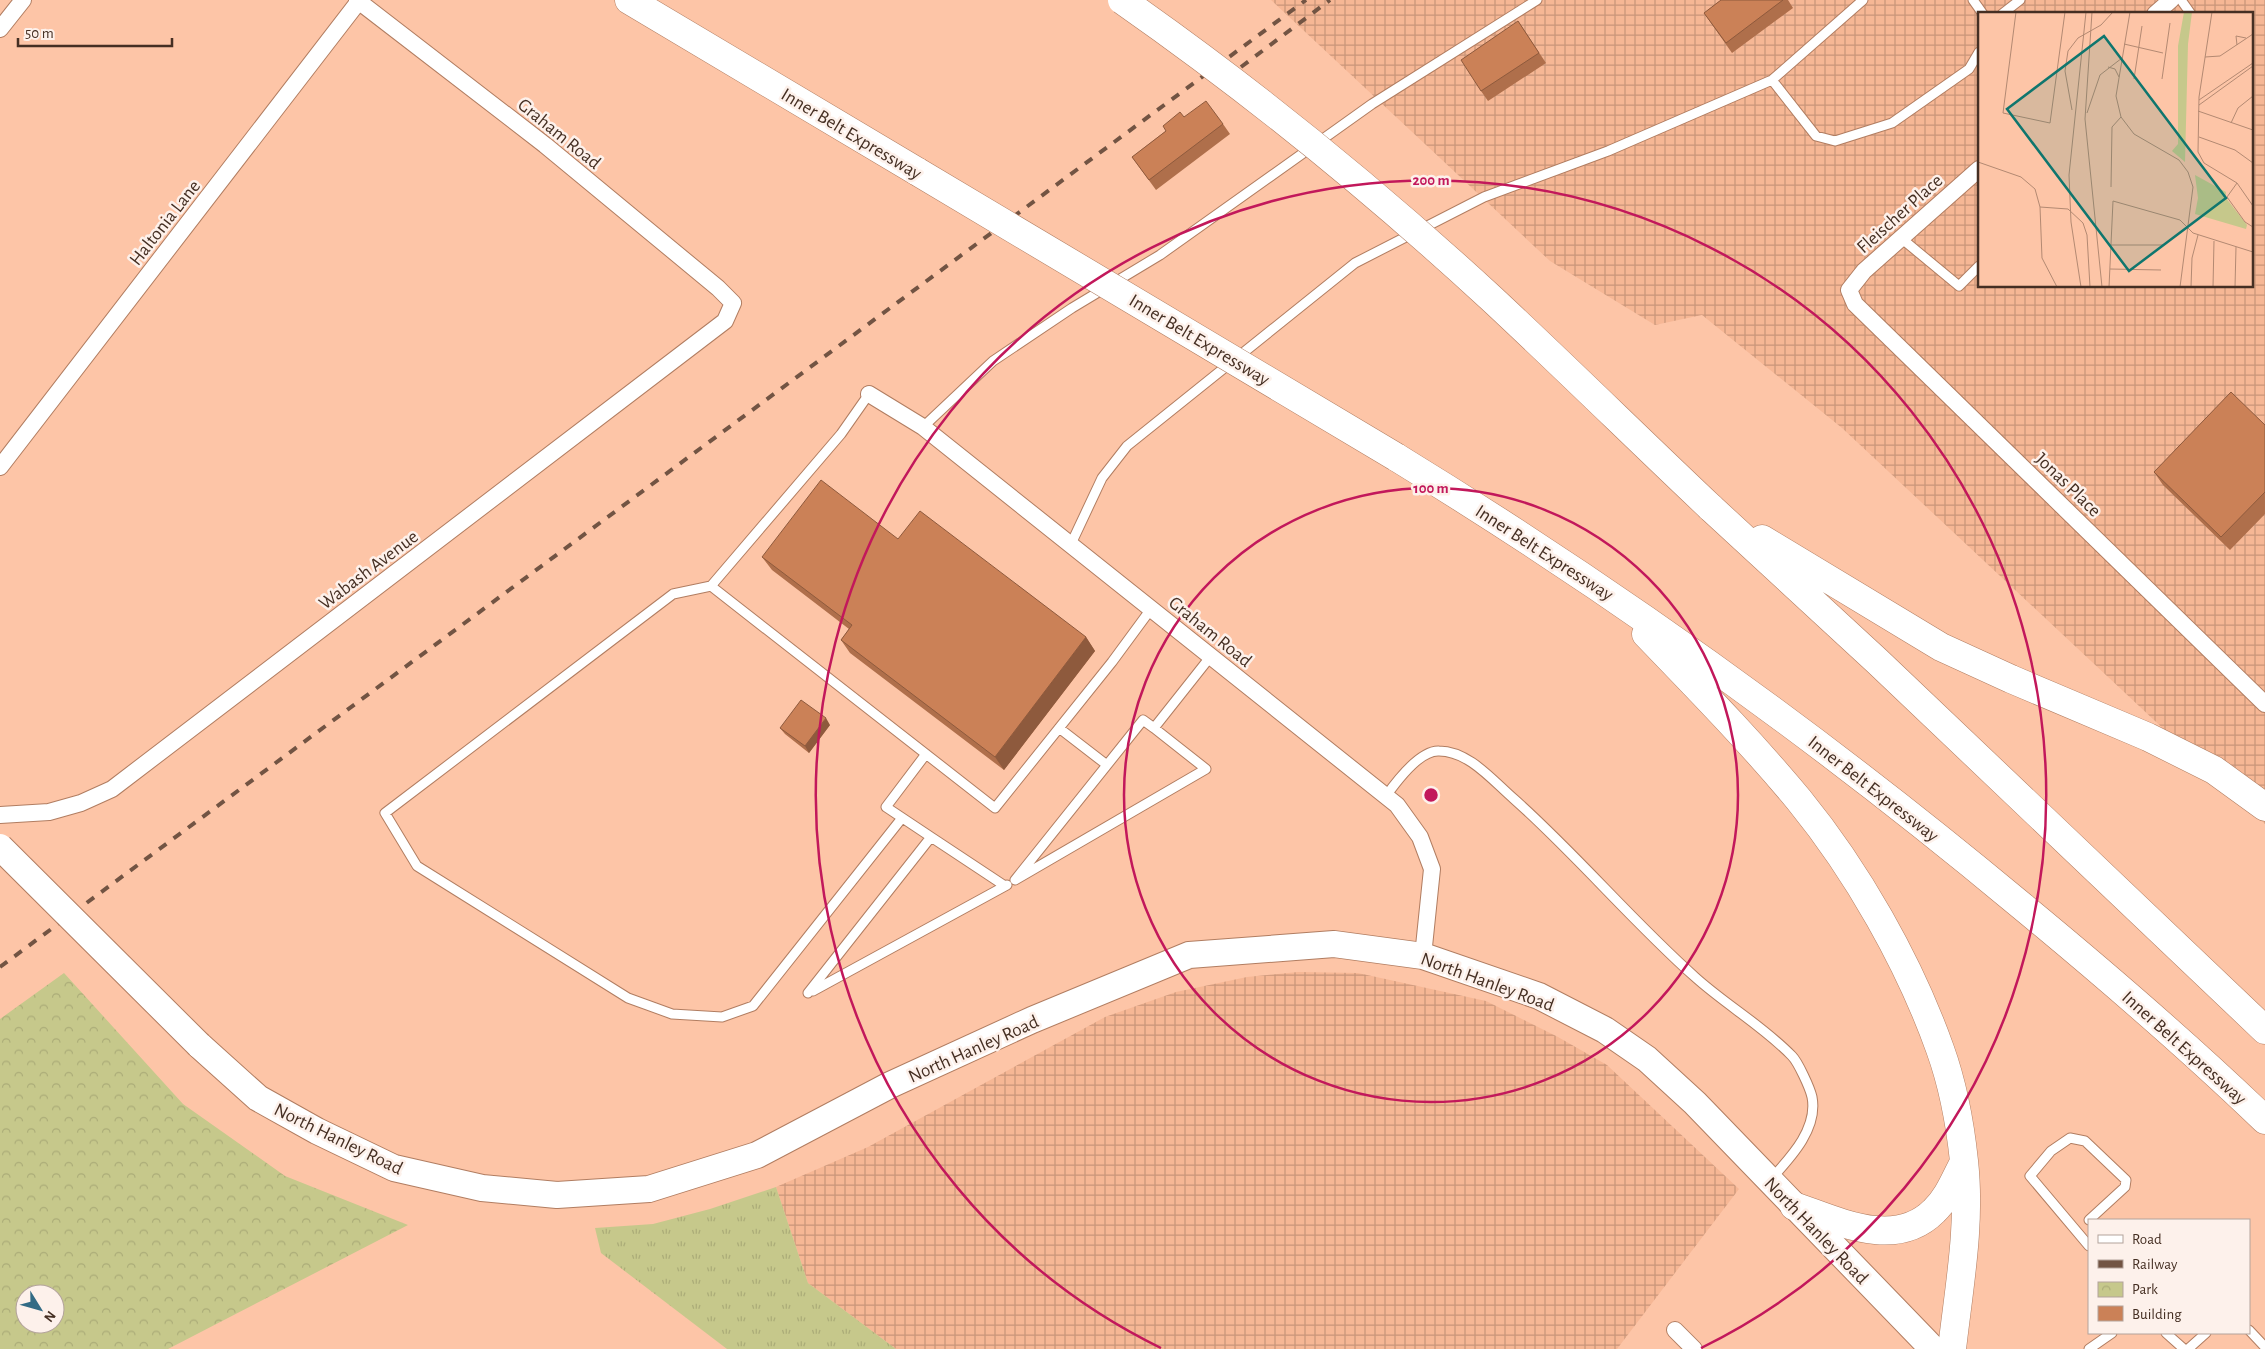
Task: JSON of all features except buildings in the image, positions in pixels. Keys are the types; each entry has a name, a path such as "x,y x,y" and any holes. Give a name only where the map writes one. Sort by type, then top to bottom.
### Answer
{"highway":[{"name":"Inner Belt Expressway","path":"630,0 1404,461 1607,593 1781,716 1961,856 2130,997 2265,1120"},
{"path":"1122,0 1262,104 1400,218 1492,300 1710,507 1884,668 2265,1030"},
{"path":"1710,507 1941,647 2011,680 2148,737 2214,770 2265,807"},
{"path":"1607,593 1756,750 1800,801 1845,862 1885,929 1918,995 1940,1050 1956,1103 1964,1162 1966,1206 1963,1257 1952,1349"},
{"path":"1794,1206 1848,1225 1873,1231 1891,1231 1906,1228 1921,1221 1934,1211 1945,1198 1964,1162"}],"main road":[{"name":"North Hanley Road","path":"0,847 199,1045 258,1098 317,1131 394,1168 482,1188 557,1195 649,1189 757,1156 890,1085 1032,1020 1189,955 1334,944 1423,956 1539,996 1605,1030 1647,1059 1695,1103 1933,1349"}],"street":[{"path":"0,29 23,0"},
{"path":"2157,12 2171,0"},
{"name":"Graham Road","path":"358,1 545,145 733,303"},
{"name":"Haltonia Lane","path":"0,467 358,1"},
{"name":"Fleischer Place","path":"1849,290 1864,271 1978,170"},
{"name":"Jonas Place","path":"1849,290 1855,304 2265,704"},
{"name":"Wabash Avenue","path":"0,816 49,812 81,803 112,790 725,321 733,303"},
{"name":"Graham Road","path":"869,394 923,427 1398,805 1420,837 1432,868 1423,956"},
{"path":"1675,1330 1694,1349"}],"lane":[{"path":"923,427 993,361 1072,308 1160,254 1372,104 1537,0"},
{"path":"1071,544 1102,478 1127,446 1355,263 1484,197 1608,151 1772,80 1863,0"},
{"path":"1973,0 1982,12"},
{"path":"2005,12 2020,0"},
{"path":"2181,0 2190,12"},
{"path":"1772,80 1816,136 1835,141 1892,123 1969,69 1978,54"},
{"path":"1902,238 1960,286 1978,267"},
{"path":"869,394 841,434 711,586 672,594 385,814 417,866 628,998 672,1014 722,1017 753,1006 902,818"},
{"path":"711,586 995,808 1151,609"},
{"path":"1154,728 1210,656"},
{"path":"931,837 808,993 1005,886 1206,769 1143,720 1015,880"},
{"path":"1059,728 1107,765"},
{"path":"1386,796 1400,777 1416,761 1438,750 1455,754 1472,762 1529,813 1635,920 1696,978 1794,1057 1812,1095 1813,1117 1792,1155 1770,1180"},
{"path":"926,754 886,807 1005,886"},
{"path":"2088,1245 2030,1176 2051,1151 2070,1138 2085,1141 2126,1180 2125,1186 2090,1219"},
{"path":"2077,1232 2088,1221"},
{"path":"2250,1331 2265,1347"},
{"path":"2089,1349 2111,1334"},
{"path":"2167,1334 2186,1349 2205,1334"}],"shaded area":[{"path":"1271,0 2265,0 2265,824 1842,428 1702,315 1655,325 1550,261"},
{"path":"1298,972 1358,973 1486,1001 1558,1037 1607,1065 1739,1189 1617,1349 896,1349 808,1283 776,1187 868,1147 1105,1017 1176,992 1247,977"}],"green space":[{"path":"64,973 183,1104 285,1176 408,1225 168,1349 0,1349 0,1019"},
{"path":"776,1187 808,1283 896,1349 727,1349 601,1253 595,1228 653,1224 710,1209"}],"railway":[{"path":"0,967 1306,0"},
{"path":"1241,67 1330,0"}]}
